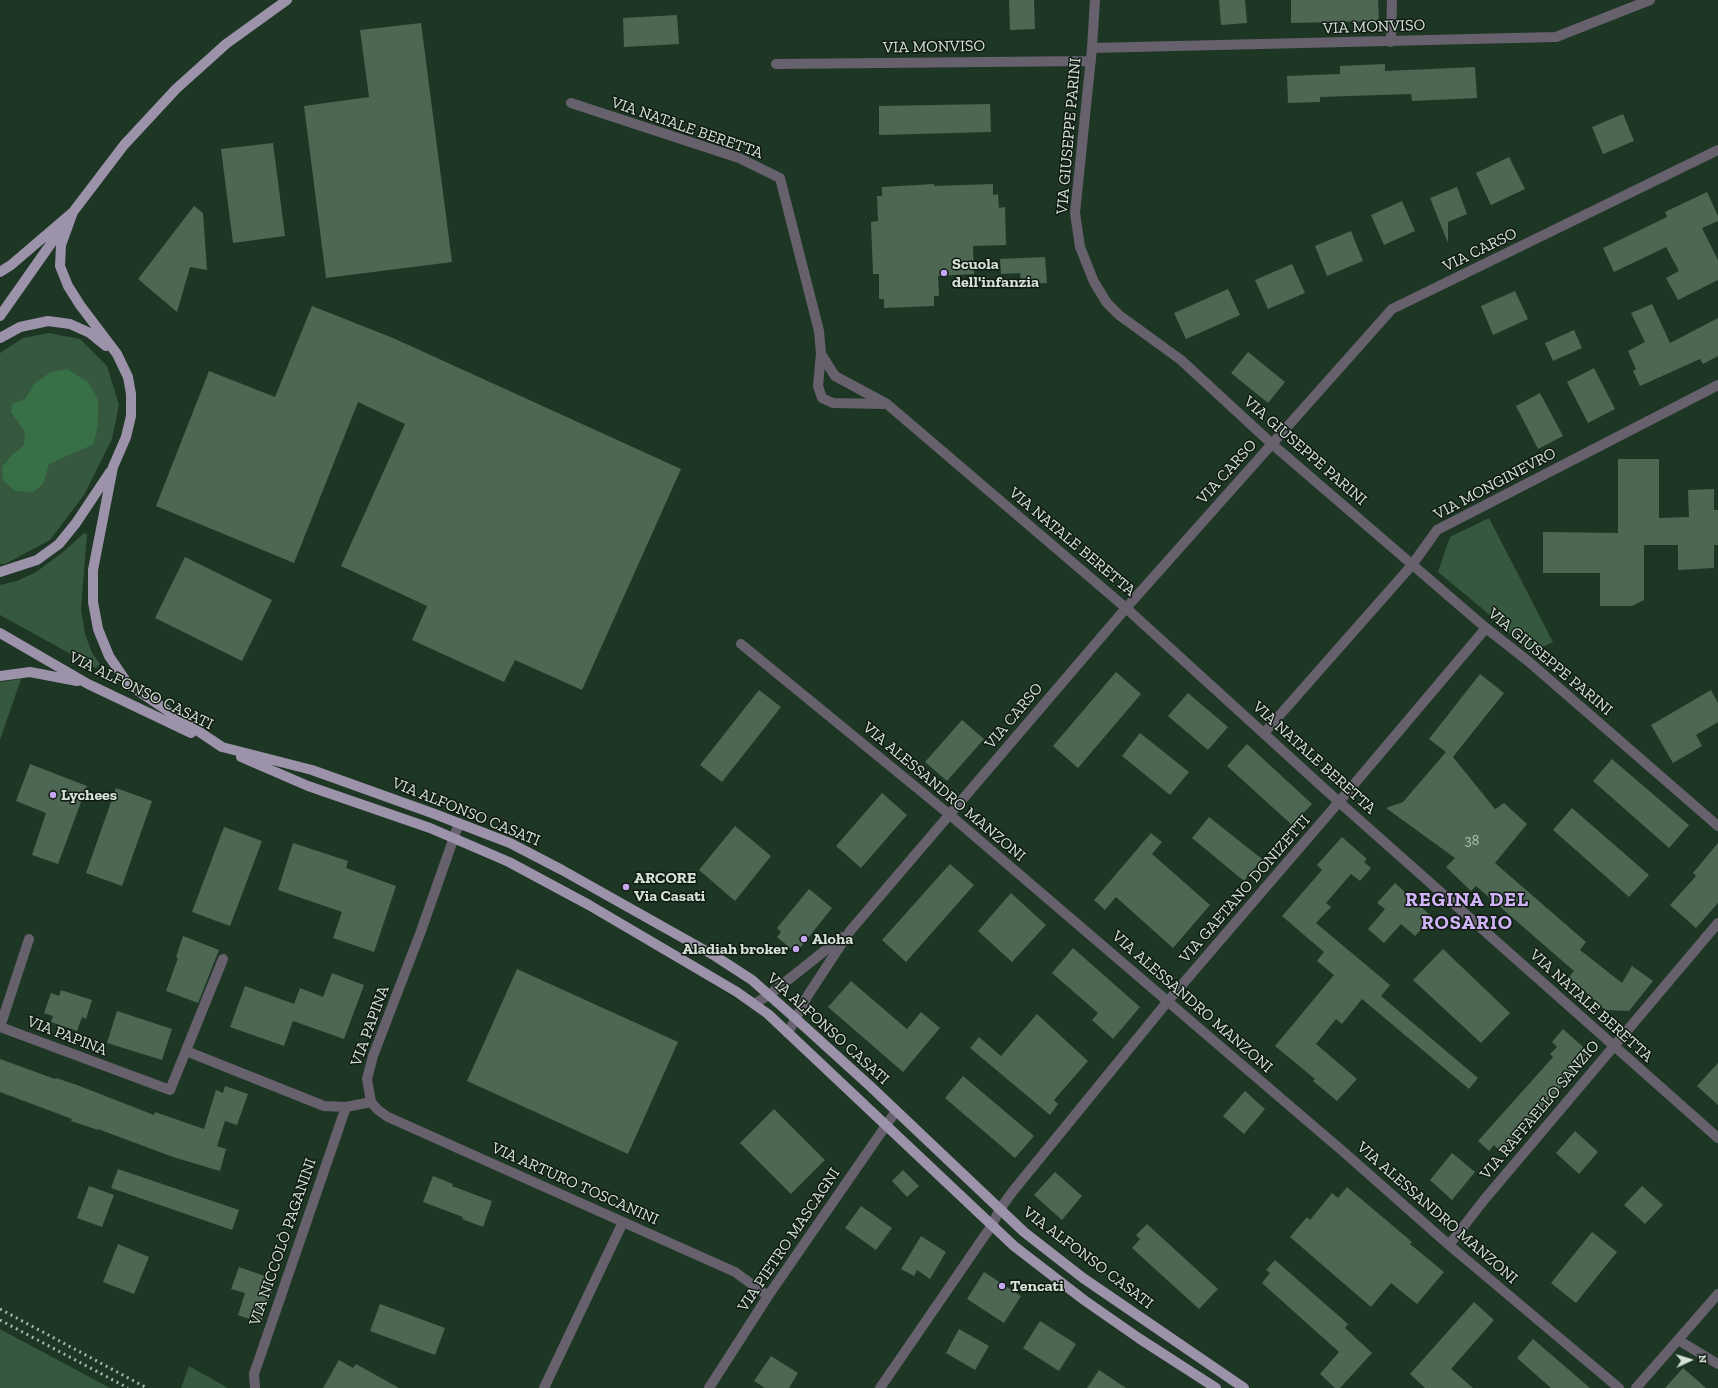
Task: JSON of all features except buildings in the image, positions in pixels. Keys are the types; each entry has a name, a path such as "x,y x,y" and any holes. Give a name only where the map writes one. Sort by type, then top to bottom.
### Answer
{"main road":[{"path":"0,316 73,212 124,145 176,89 226,44 287,0"},
{"path":"0,272 11,266 73,212"},
{"path":"73,212 60,245 60,266 68,286 80,305 117,354 128,377 131,394 131,416 126,437 114,467 93,570 93,602 98,629 109,656 128,684 222,748"},
{"path":"0,338 20,327 48,321 70,324 90,333 117,354"},
{"path":"0,572 37,560 59,544 76,523 114,467"},
{"name":"VIA ALFONSO CASATI","path":"0,633 88,684 222,748 308,786 454,838 508,862 589,905 706,972 754,1004 788,1033 1014,1246 1084,1300 1140,1339 1216,1388"},
{"path":"0,676 20,673 36,673 88,684"},
{"name":"VIA ALFONSO CASATI","path":"222,748 312,770 460,823 510,843 562,870 715,956 752,980 795,1018 1024,1232 1083,1278 1244,1388"}],"street":[{"name":"VIA GIUSEPPE PARINI","path":"1095,0 1091,61 1075,213 1080,247 1094,282 1108,303 1120,315 1180,360 1272,444 1486,628 1528,661 1718,826"},
{"path":"1391,42 1392,0"},
{"name":"VIA MONVISO","path":"1092,48 1556,37 1650,0"},
{"name":"VIA MONVISO","path":"776,64 1091,61"},
{"name":"VIA NATALE BERETTA","path":"572,103 739,158 780,178 819,331 821,354 818,386 822,398 833,403 886,404"},
{"name":"VIA CARSO","path":"788,1033 795,1018 850,931 1126,608 1392,309 1718,150"},
{"name":"VIA NATALE BERETTA","path":"821,354 835,376 886,404 1126,608 1339,802 1718,1138"},
{"name":"VIA MONGINEVRO","path":"1264,733 1412,565 1437,530 1718,385"},
{"name":"VIA GAETANO DONIZETTI","path":"880,1388 992,1225 1000,1209 1168,1001 1486,628"},
{"name":"VIA ALESSANDRO MANZONI","path":"741,644 950,815 1168,1001 1449,1245 1619,1388"},
{"name":"VIA PAPINA","path":"371,1102 367,1079 373,1056 421,931 460,823"},
{"name":"VIA RAFFAELLO SANZIO","path":"1449,1245 1484,1200 1718,923"},
{"name":"VIA CARSO","path":"754,1004 769,995 850,931"},
{"name":"VIA PAPINA","path":"28,939 0,1026 170,1090 223,959"},
{"path":"186,1051 324,1106 346,1107 371,1102"},
{"name":"VIA ARTURO TOSCANINI","path":"371,1102 378,1110 388,1117 735,1272 768,1296"},
{"name":"VIA NICCOLÒ PAGANINI","path":"255,1388 254,1374 346,1107"},
{"name":"VIA PIETRO MASCAGNI","path":"710,1388 768,1296 896,1111"},
{"path":"544,1388 623,1222"},
{"path":"1636,1388 1718,1294"},
{"path":"1678,1340 1718,1364"}],"green space":[{"path":"49,333 80,339 107,366 119,405 112,439 84,495 50,540 5,564 0,564 0,353 23,338"},
{"path":"67,369 88,382 98,400 98,422 94,444 49,464 43,484 33,492 15,491 3,480 2,467 12,455 24,445 25,432 11,412 12,404 25,399 34,384 51,372"},
{"path":"1489,518 1553,642 1530,653 1484,610 1438,572 1450,537"},
{"path":"84,533 87,534 81,609 85,634 92,653 100,664 96,668 0,615 0,585 17,581 36,572 62,553"},
{"path":"21,679 0,740 0,682"},
{"path":"0,1329 110,1388 0,1388"},
{"path":"189,1366 228,1388 181,1388"}],"railway":[{"path":"0,1309 147,1388"},
{"path":"0,1320 128,1388"}],"place":[{"name":"Scuola dell'infanzia","path":"944,273"},
{"name":"Lychees","path":"53,795"},
{"name":"ARCORE Via Casati","path":"626,887"},
{"name":"Aloha","path":"804,939"},
{"name":"Aladiah broker","path":"796,949"},
{"name":"Tencati","path":"1002,1286"}],"district":[{"name":"REGINA DEL ROSARIO","path":"1467,912"}]}
